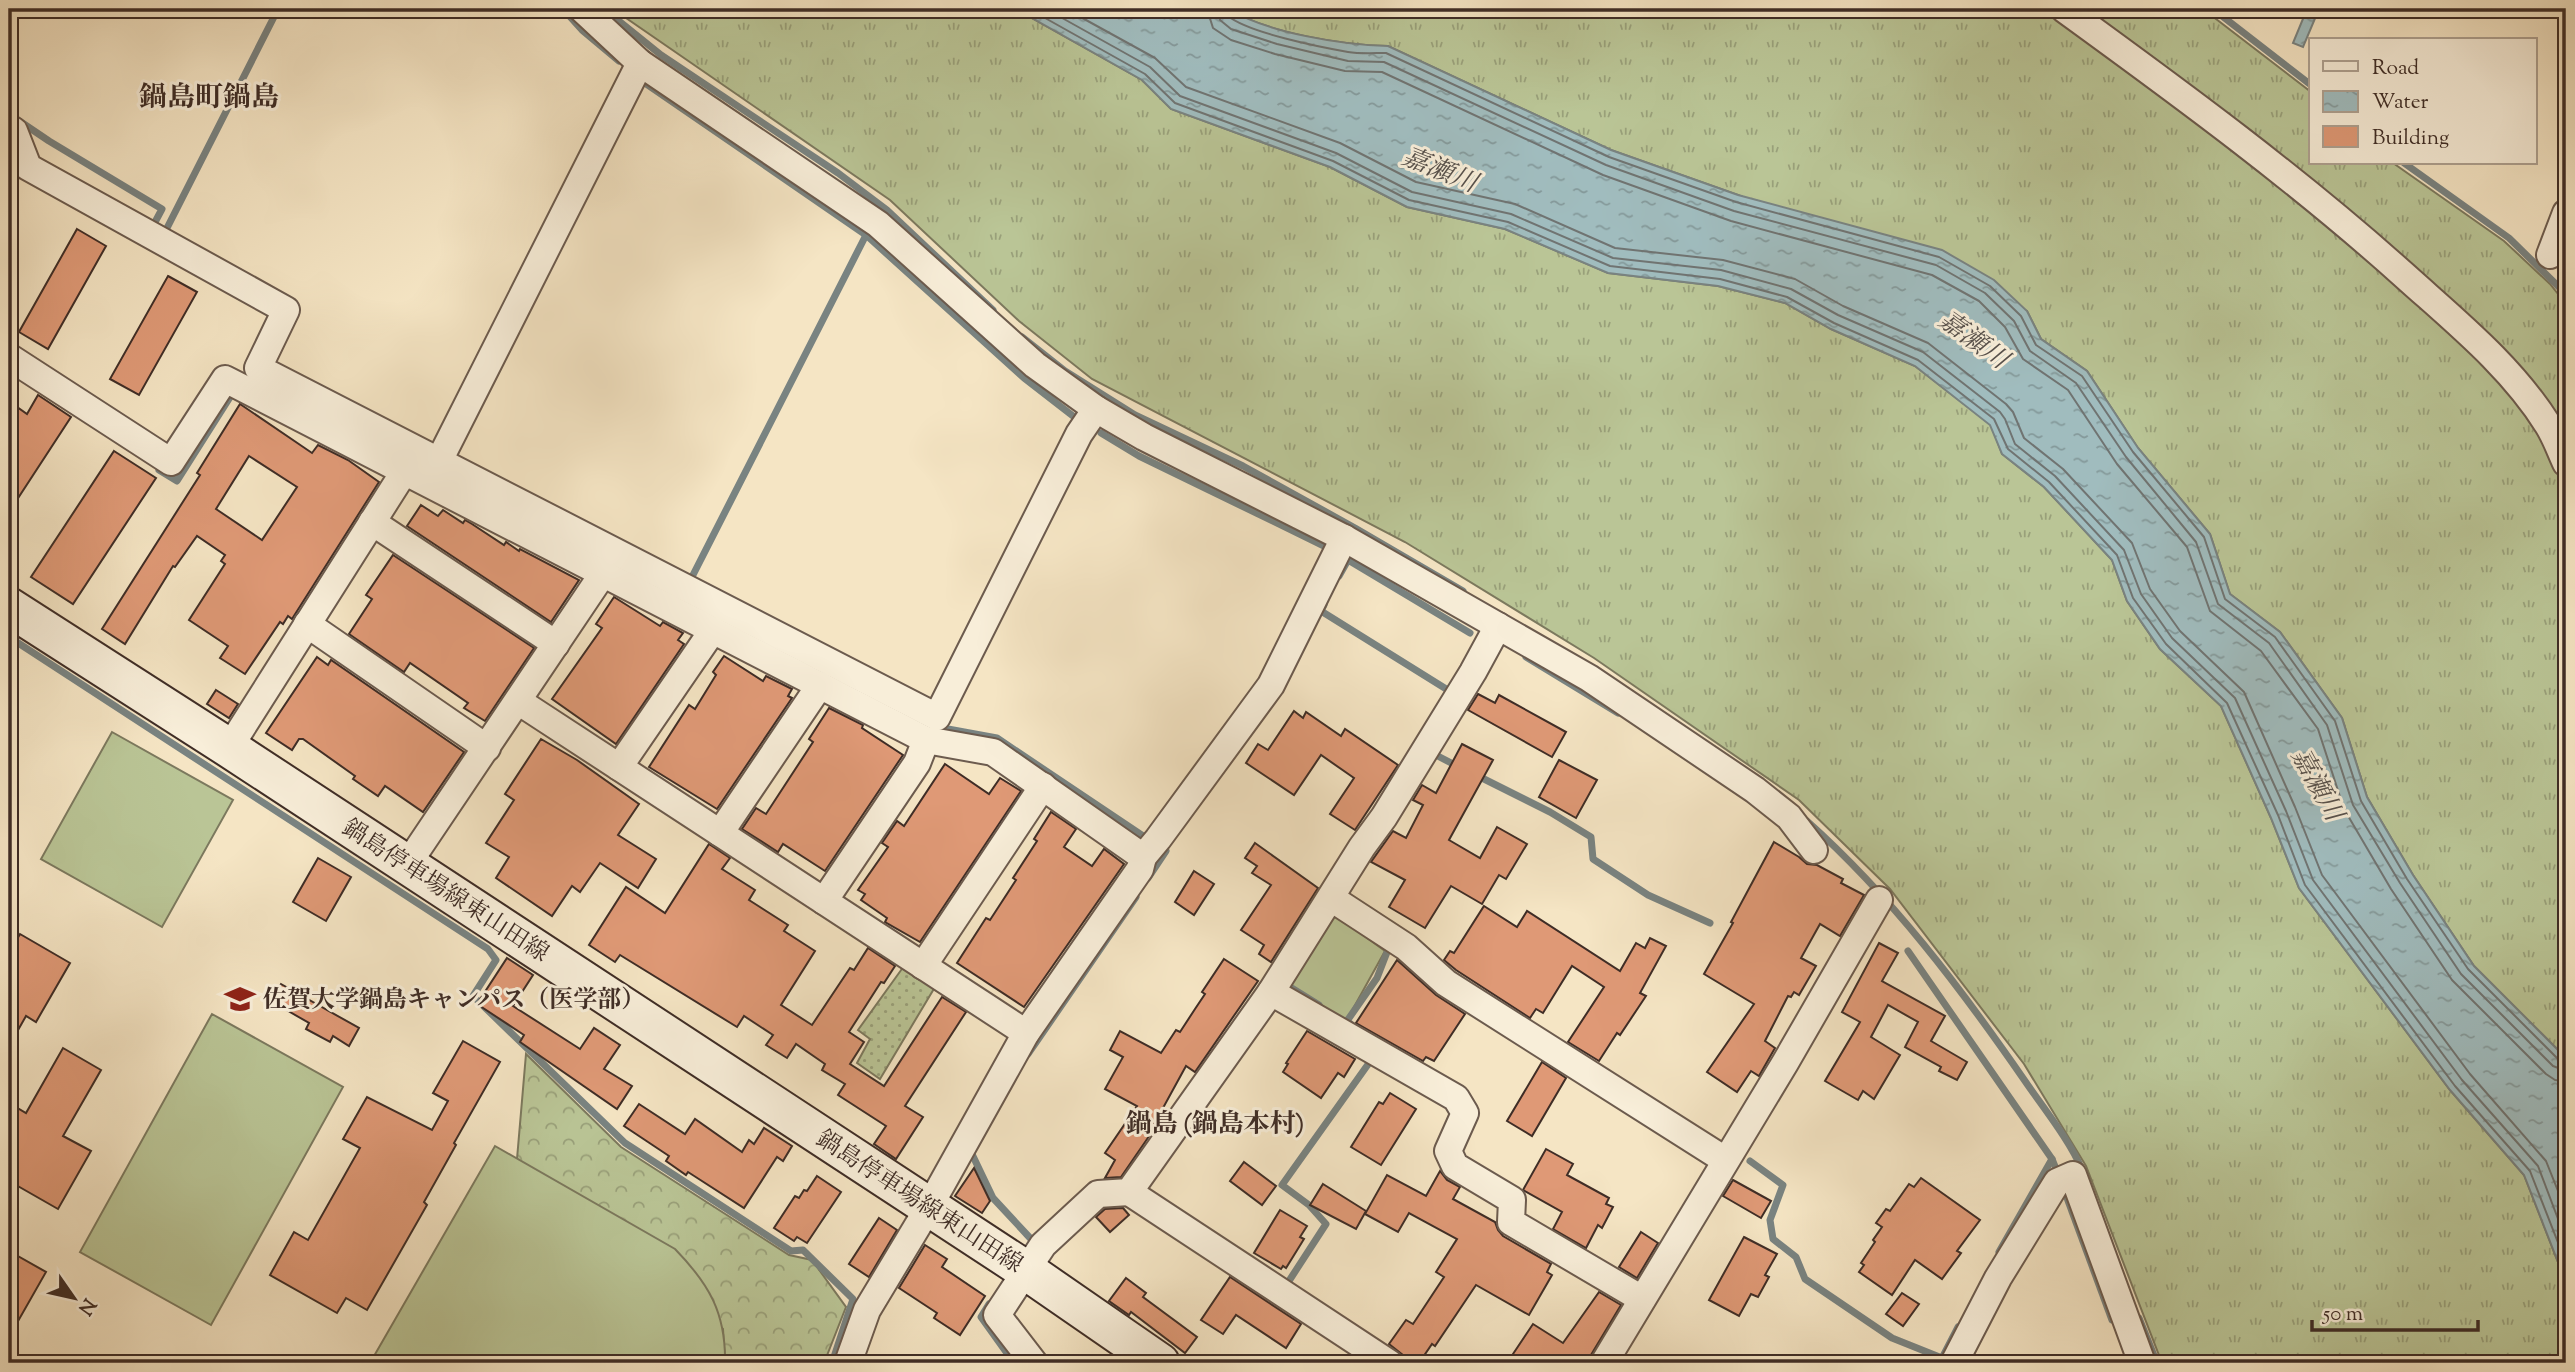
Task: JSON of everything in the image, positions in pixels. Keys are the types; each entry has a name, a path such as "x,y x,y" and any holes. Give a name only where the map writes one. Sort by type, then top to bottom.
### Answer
{"main road":[{"name":"鍋島停車場線東山田線","path":"9,607 1027,1271 1160,1363"}],"street":[{"path":"582,9 640,63 878,224 1035,365 1096,409 1144,437 1344,538 1589,678 1755,790 1789,817 1814,850"},
{"path":"2064,9 2207,113 2302,187 2455,321 2498,361 2531,403 2548,425 2566,463"},
{"path":"439,461 640,63"},
{"path":"9,128 14,131 28,167 286,310 258,368 937,717 1079,434 1096,409"},
{"path":"2550,255 2566,213"},
{"path":"9,358 171,462 225,379 926,740 993,752 1042,786 1151,848"},
{"path":"229,748 404,472"},
{"path":"372,523 556,644"},
{"path":"848,1363 867,1310 929,1208 1026,1033 1140,869 1151,848 1271,685 1344,538"},
{"path":"407,865 604,572"},
{"path":"307,624 487,748"},
{"path":"1129,1192 1271,992 1384,817 1473,672 1498,626"},
{"path":"619,767 713,630"},
{"path":"720,833 820,685"},
{"path":"518,701 1026,1033"},
{"path":"824,901 917,763 926,740"},
{"path":"923,966 1042,786"},
{"path":"1331,898 1406,947 1446,983 1725,1160"},
{"path":"1604,1363 1785,1063 1878,900"},
{"path":"1271,992 1456,1098 1465,1113 1448,1151 1455,1166 1512,1200 1511,1222 1642,1299"},
{"path":"1954,1363 1998,1278 2065,1179 2143,1363"},
{"path":"1034,1363 997,1315 1043,1245 1097,1194 1129,1192 1389,1363"}],"green space":[{"path":"613,9 1016,9 1142,80 1171,109 1330,167 1407,207 1505,229 1608,273 1718,286 1785,303 1831,329 1915,366 1991,425 2002,454 2044,487 2112,560 2127,601 2160,649 2221,706 2299,888 2450,1090 2524,1175 2566,1277 2566,1363 2162,1363 2086,1166 2024,1064 1890,889 1799,800 1594,658 1405,542 1092,379 1019,321 890,200"},
{"path":"1229,9 2203,9 2309,90 2309,164 2394,164 2504,241 2550,284 2566,304 2566,1058 2474,966 2413,875 2367,797 2342,718 2280,632 2230,594 2210,534 2138,448 2087,371 2041,339 2027,311 1738,195 1611,150 1388,46 1306,36 1245,17"},
{"path":"112,732 233,800 162,927 41,859"},
{"path":"1330,911 1385,951 1344,1025 1280,988"},
{"path":"904,966 935,987 880,1079 857,1063 870,1039 858,1030"},
{"path":"212,1014 343,1087 211,1325 80,1252"},
{"path":"526,1054 621,1147 789,1255 812,1260 846,1307 824,1363 725,1363 723,1329 517,1159"},
{"path":"495,1146 675,1249 706,1287 713,1300 722,1329 725,1363 370,1363"}],"water":[{"name":"嘉瀬川","path":"1016,9 1229,9 1284,31 1350,43 1388,46 1611,150 1738,195 1942,250 1994,280 2027,311 2041,339 2087,371 2138,448 2210,534 2230,594 2280,632 2342,718 2367,797 2413,875 2474,966 2566,1058 2566,1277 2524,1175 2450,1090 2299,888 2221,706 2160,649 2127,601 2112,560 2044,487 2002,454 1990,425 1915,366 1831,329 1785,303 1718,286 1608,273 1505,229 1407,207 1330,167 1171,109 1142,80"},
{"path":"2307,9 2319,9 2303,47 2293,43"}],"building":[{"path":"77,229 106,246 48,349 19,332"},
{"path":"168,276 197,292 139,395 110,379"},
{"path":"38,395 71,417 9,512 9,419 17,407 27,414"},
{"path":"240,404 312,453 318,445 348,460 379,482 292,619 288,616 283,624 280,622 245,674 220,658 228,646 189,620 225,564 221,561 225,555 197,536 175,567 173,566 125,644 102,629 200,475 197,473","holes":["249,456 297,487 262,540 216,509"]},
{"path":"114,451 156,478 73,604 31,577"},
{"path":"421,505 438,516 443,510 463,523 465,520 504,545 506,542 579,580 551,622 407,526"},
{"path":"393,555 534,648 485,721 464,708 468,703 410,663 404,672 349,634 372,599 366,595"},
{"path":"614,597 660,626 663,622 683,633 678,640 684,644 616,744 552,699 602,628 596,624"},
{"path":"724,656 763,681 766,676 792,689 788,696 792,698 717,809 649,767 689,705 695,709 716,675 713,672"},
{"path":"317,657 328,665 331,660 464,752 423,812 385,786 378,796 303,739 299,739 292,750 266,733"},
{"path":"216,690 238,704 229,718 207,704"},
{"path":"1478,694 1495,703 1499,695 1566,732 1552,757 1468,710"},
{"path":"829,708 863,725 862,728 903,755 825,871 783,844 778,852 742,829 756,808 766,814 813,742 809,739"},
{"path":"1294,711 1303,718 1306,712 1341,736 1345,729 1398,765 1355,830 1330,814 1354,778 1321,755 1294,795 1246,763 1258,744 1268,750"},
{"path":"541,739 577,760 639,804 618,835 656,859 638,888 600,863 580,892 572,886 552,916 496,878 509,857 486,843 514,800 505,794"},
{"path":"1462,744 1493,760 1449,840 1480,858 1497,827 1527,844 1506,879 1499,875 1482,904 1451,886 1425,928 1389,907 1405,880 1371,862 1393,831 1406,838 1423,805 1413,800 1422,785 1436,793"},
{"path":"1559,760 1597,780 1576,818 1539,797"},
{"path":"945,764 989,794 1000,778 1021,791 920,942 885,922 887,918 861,900 865,894 858,890 888,847 882,843 897,821 904,826"},
{"path":"1051,812 1076,829 1064,847 1092,866 1104,849 1124,864 1024,1007 957,963 986,918 990,920 1016,880 1013,878 1037,841 1034,839"},
{"path":"1774,842 1807,864 1817,865 1843,879 1841,883 1864,895 1840,936 1820,924 1801,958 1816,966 1799,995 1794,992 1791,997 1788,996 1765,1041 1775,1048 1759,1076 1751,1071 1737,1092 1707,1072 1754,1004 1704,974"},
{"path":"1255,843 1318,888 1271,962 1259,954 1264,945 1241,930 1271,885 1252,873 1257,866 1245,858"},
{"path":"709,844 730,858 722,869 755,890 749,900 788,925 784,931 815,951 781,1005 812,1025 850,968 854,970 868,948 895,966 884,983 881,982 849,1032 864,1042 850,1064 884,1086 942,997 966,1012 905,1106 923,1117 896,1159 874,1144 886,1126 838,1095 845,1084 822,1070 825,1064 796,1044 787,1058 766,1045 773,1035 744,1016 737,1027 620,955 615,962 589,945 626,887 665,913"},
{"path":"318,858 351,877 326,921 293,902"},
{"path":"1194,871 1214,884 1194,915 1175,902"},
{"path":"1484,906 1517,927 1527,911 1620,971 1636,943 1645,948 1650,938 1666,946 1640,993 1646,996 1599,1061 1568,1042 1604,987 1572,966 1543,1013 1536,1009 1530,1018 1444,960 1450,951 1454,953"},
{"path":"20,934 70,963 36,1022 26,1016 9,1046 9,953"},
{"path":"1879,943 1898,953 1882,981 1945,1016 1931,1041 1967,1062 1957,1080 1939,1071 1941,1067 1905,1047 1918,1022 1888,1005 1871,1037 1900,1055 1874,1099 1863,1091 1858,1100 1825,1081 1860,1022 1842,1012"},
{"path":"507,958 533,975 513,1006 580,1049 594,1028 620,1045 604,1069 632,1086 617,1109 520,1042 524,1035 477,1004"},
{"path":"1224,959 1258,981 1195,1072 1186,1066 1152,1128 1154,1129 1121,1177 1105,1178 1115,1160 1105,1153 1137,1106 1105,1089 1123,1057 1110,1050 1120,1031 1161,1053 1176,1030 1180,1032"},
{"path":"1397,960 1436,995 1465,1014 1434,1061 1426,1057 1423,1061 1356,1023"},
{"path":"281,984 359,1028 349,1046 333,1036 330,1042 306,1029 309,1023 271,1001"},
{"path":"1307,1031 1355,1059 1344,1077 1338,1073 1321,1098 1283,1072"},
{"path":"463,1041 500,1062 454,1143 456,1145 424,1202 427,1205 367,1310 346,1298 337,1313 270,1275 294,1232 308,1240 360,1148 343,1139 367,1097 432,1130 448,1101 433,1093"},
{"path":"63,1048 101,1070 63,1136 91,1151 58,1209 9,1181 9,1103 26,1113"},
{"path":"1542,1062 1566,1078 1532,1136 1507,1121"},
{"path":"1390,1093 1416,1109 1381,1165 1351,1147 1379,1102 1383,1104"},
{"path":"639,1104 685,1134 695,1119 742,1152 749,1140 754,1144 764,1128 792,1146 783,1161 777,1157 744,1208 688,1172 686,1175 666,1161 669,1156 624,1126"},
{"path":"1546,1149 1573,1164 1567,1175 1609,1198 1606,1204 1613,1207 1602,1228 1598,1225 1586,1248 1553,1229 1562,1212 1523,1190"},
{"path":"1244,1162 1276,1186 1262,1205 1230,1181"},
{"path":"974,1168 990,1201 982,1213 955,1196"},
{"path":"1440,1171 1447,1180 1460,1187 1453,1199 1495,1222 1503,1236 1551,1264 1547,1272 1552,1275 1529,1315 1476,1285 1435,1346 1432,1344 1419,1363 1405,1363 1403,1355 1389,1344 1406,1320 1413,1324 1444,1277 1436,1272 1457,1239 1409,1213 1398,1232 1365,1214 1387,1175 1426,1196"},
{"path":"817,1176 841,1192 807,1243 797,1237 794,1241 774,1228 795,1196 799,1198 804,1190 807,1191"},
{"path":"1921,1178 1980,1220 1957,1251 1961,1253 1942,1279 1915,1260 1892,1295 1859,1272 1864,1265 1861,1263 1882,1227 1876,1223 1886,1209 1890,1211 1909,1184 1914,1187"},
{"path":"1733,1180 1771,1201 1761,1218 1723,1196"},
{"path":"1323,1184 1366,1211 1356,1229 1310,1205"},
{"path":"1123,1208 1129,1215 1110,1232 1096,1217 1105,1209"},
{"path":"1280,1210 1307,1226 1300,1237 1304,1239 1286,1268 1283,1266 1281,1269 1254,1253"},
{"path":"879,1218 897,1230 869,1277 849,1264"},
{"path":"1641,1232 1658,1243 1637,1278 1619,1267"},
{"path":"1744,1237 1777,1254 1765,1275 1769,1277 1758,1297 1751,1294 1739,1316 1709,1300"},
{"path":"925,1245 947,1259 942,1267 985,1296 960,1335 934,1318 937,1313 899,1288"},
{"path":"9,1251 46,1272 9,1337"},
{"path":"1230,1277 1301,1324 1286,1348 1236,1315 1223,1334 1201,1320"},
{"path":"1126,1278 1146,1293 1143,1297 1197,1337 1185,1353 1131,1312 1129,1315 1109,1301"},
{"path":"1599,1292 1621,1305 1588,1363 1507,1363 1533,1324 1563,1343"},
{"path":"1902,1293 1919,1304 1903,1326 1886,1314"}],"waterway":[{"path":"165,232 278,9"},
{"path":"563,9 582,30 619,61"},
{"path":"604,9 661,55 838,173 887,210 993,310"},
{"path":"2213,9 2309,83"},
{"path":"645,83 866,235 1024,378 1073,416"},
{"path":"9,114 162,209 154,224 160,228"},
{"path":"2405,164 2509,238 2566,294"},
{"path":"693,575 866,235"},
{"path":"1022,337 1065,371 1135,415 1243,466 1463,591"},
{"path":"159,470 177,481 234,391"},
{"path":"1101,433 1139,456 1324,546"},
{"path":"1339,576 1348,560 1470,633"},
{"path":"1324,605 1321,611 1451,692 1450,694"},
{"path":"9,637 488,949 496,960 473,996 625,1143 791,1251 803,1250 853,1299 832,1363"},
{"path":"1526,657 1618,713"},
{"path":"937,727 997,738 1149,840"},
{"path":"1430,756 1432,753 1459,767"},
{"path":"1476,775 1550,812 1591,837 1593,859 1648,895 1710,923"},
{"path":"1807,821 1868,880 1924,944 2056,1124 2082,1170"},
{"path":"1148,878 1166,851 1159,847"},
{"path":"1028,1054 1136,897"},
{"path":"1353,1026 1347,1021 1377,978 1389,947 1387,945"},
{"path":"1908,951 2052,1159 2059,1176"},
{"path":"1290,987 1319,1005"},
{"path":"1287,1284 1326,1224 1309,1205 1282,1185 1369,1063"},
{"path":"973,1149 971,1152 993,1198 1031,1239"},
{"path":"1999,1252 2052,1159"},
{"path":"1750,1161 1783,1185 1770,1220 1773,1239 1796,1257 1805,1279 1892,1338 1942,1358 1958,1327"},
{"path":"2063,1187 2112,1320"},
{"path":"989,1304 981,1317 1014,1363"},
{"path":"2139,1318 2157,1363"}],"place":[{"name":"佐賀大学鍋島キャンパス（医学部）","path":"240,999"}],"district":[{"name":"鍋島町鍋島","path":"209,96"},
{"name":"鍋島 (鍋島本村)","path":"1215,1123"}]}
